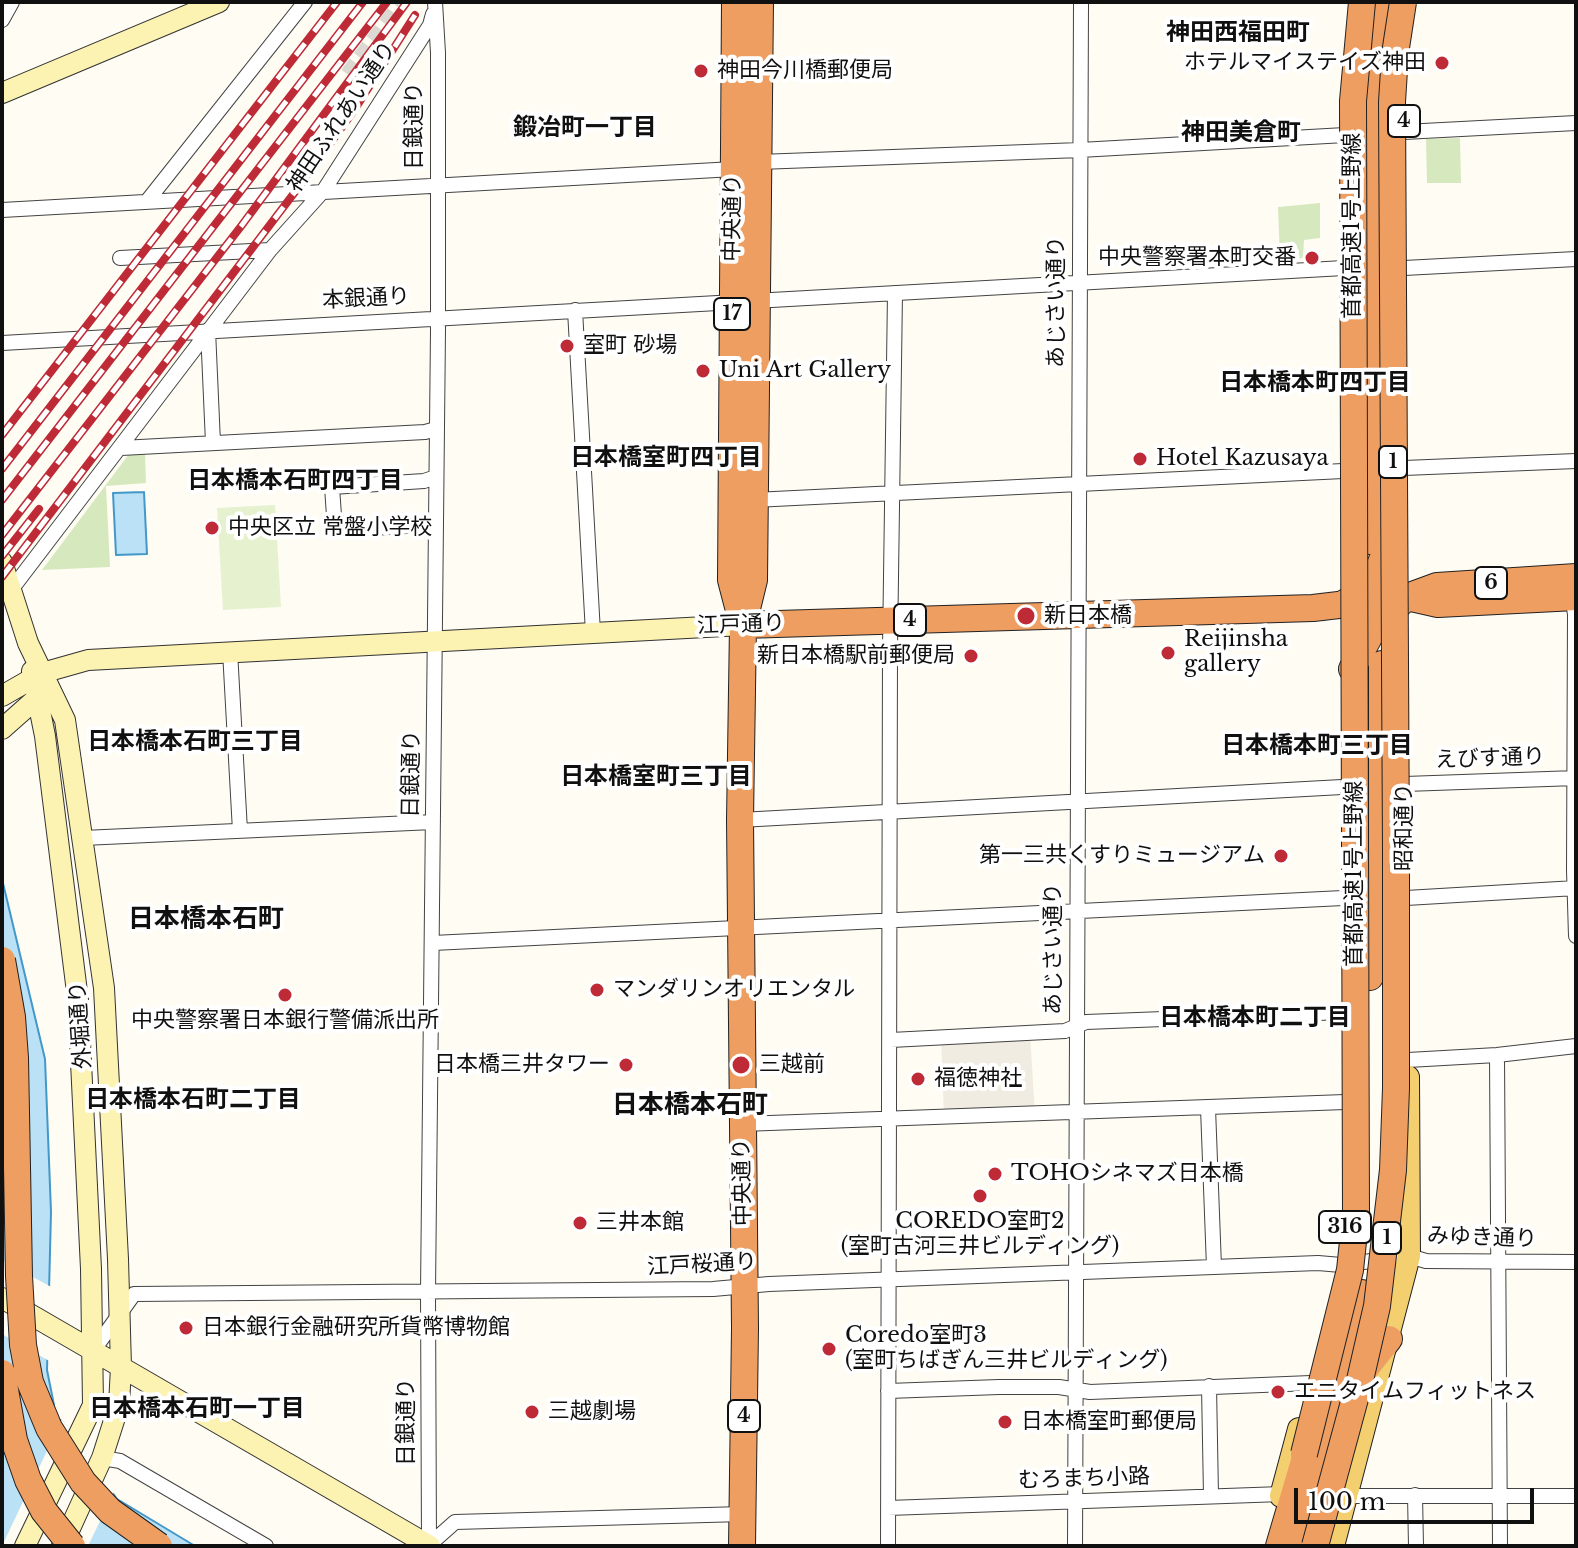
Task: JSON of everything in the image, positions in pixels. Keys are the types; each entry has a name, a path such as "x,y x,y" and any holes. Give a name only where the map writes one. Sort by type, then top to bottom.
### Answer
{"highway":[{"name":"中央通り","path":"735,2 746,165"},
{"name":"中央通り","path":"743,625 731,580 744,300 746,165 760,2"},
{"path":"1341,605 1344,194 1351,2"},
{"name":"首都高速1号上野線","path":"1279,1546 1313,1457 1350,1270 1356,1213 1353,101 1362,2"},
{"path":"1380,314 1391,268 1376,101 1384,2"},
{"name":"首都高速1号上野線","path":"1315,1546 1377,1306 1393,1170 1396,850 1391,146 1395,54 1403,2"},
{"name":"昭和通り","path":"1407,597 1404,477 1391,268 1404,212 1407,51 1415,2"},
{"path":"1344,194 1367,312 1375,540 1380,314 1404,212"},
{"name":"中央通り","path":"742,1546 745,1286 740,820 743,625 754,580 754,500 744,300"},
{"path":"1341,605 1360,594 1376,575 1389,543 1404,477"},
{"name":"江戸通り","path":"743,625 1305,609 1407,597 1438,604 1575,590"},
{"path":"1343,694 1356,658 1375,626 1407,597"},
{"path":"1344,1012 1359,955 1356,900 1376,664 1382,902 1389,950 1407,1010"},
{"path":"1299,1546 1313,1457 1367,1271 1373,1196 1370,977 1356,900"},
{"path":"2,960 12,1017 15,1058 19,1276 23,1345 30,1382 53,1436 83,1482 110,1511 159,1546"},
{"path":"1313,1457 1354,1383 1389,1339"},
{"path":"2,1373 14,1440 28,1480 44,1511 72,1546"}],"main road":[{"path":"2,93 219,2"},
{"name":"外堀通り","path":"2,562 41,684 78,1000 93,1351 93,1405 90,1414 25,1546"},
{"name":"昭和通り","path":"1333,1546 1409,1256 1405,784 1407,597"},
{"path":"1341,605 1342,787 1356,900"},
{"name":"江戸通り","path":"2,696 41,684 75,663 230,651 743,625"},
{"name":"江戸通り","path":"2,729 41,684"},
{"name":"外堀通り","path":"41,684 65,720 104,988 120,1314 119,1405 102,1458 62,1546"},
{"name":"316","path":"1268,1546 1341,1265 1347,1211 1344,1012"},
{"path":"2,1298 429,1546"}],"street":[{"path":"2,20 12,2"},
{"path":"148,200 305,2"},
{"name":"あじさい通り","path":"1075,1546 1081,2"},
{"name":"神田ふれあい通り","path":"11,590 270,250 324,190 430,25 437,4"},
{"name":"日銀通り","path":"429,1546 428,1292 438,317 437,4"},
{"path":"416,46 431,47 438,53"},
{"path":"1404,132 1576,123"},
{"path":"2,210 746,165 1345,135"},
{"path":"120,258 270,250"},
{"path":"1391,268 1576,259 1576,267"},
{"name":"本銀通り","path":"2,343 1344,268"},
{"path":"888,1546 895,293"},
{"path":"575,310 593,633"},
{"path":"208,330 213,443"},
{"path":"121,448 436,429"},
{"path":"1404,477 1576,461"},
{"path":"754,500 1343,471"},
{"path":"436,477 424,481 332,487 335,530 424,525 436,521"},
{"path":"1575,590 1576,936"},
{"path":"230,651 240,831"},
{"name":"えびす通り","path":"1405,784 1575,778"},
{"path":"740,820 1342,787"},
{"path":"83,838 433,822"},
{"path":"1406,898 1575,888"},
{"path":"433,943 1356,900"},
{"path":"891,1040 1065,1031 1086,1022 1344,1012"},
{"path":"1408,1060 1497,1055 1576,1046"},
{"path":"1497,1055 1500,1546"},
{"path":"742,1124 1345,1102"},
{"path":"1208,1108 1214,1267"},
{"name":"みゆき通り","path":"1341,1265 1409,1256 1426,1261 1576,1262"},
{"name":"江戸桜通り","path":"93,1351 134,1294 713,1289 889,1279 1318,1263 1341,1265"},
{"path":"888,1391 999,1387 1090,1392 1311,1383"},
{"path":"1209,1386 1211,1496"},
{"path":"102,1458 120,1461 266,1546"},
{"name":"むろまち小路","path":"888,1508 1282,1494"},
{"path":"1415,1495 1416,1546"},
{"path":"1347,1496 1576,1496"},
{"path":"429,1546 455,1522 743,1514"}],"green space":[{"path":"1460,138 1461,183 1427,183 1426,139"},
{"path":"1320,203 1320,238 1304,240 1303,258 1280,260 1278,207"},
{"path":"129,454 145,454 146,483 106,486 110,567 42,570"},
{"path":"275,505 281,607 223,610 217,508"}],"shaded area":[{"path":"1030,1033 1035,1114 944,1117 941,1038"}],"water":[{"path":"144,492 147,554 116,555 113,493"},
{"path":"2,879 45,1059 51,1212 47,1370 54,1405 49,1415 62,1421 117,1499 195,1546 2,1546"}],"pier":[{"path":"2,1260 53,1288 51,1362 2,1334"},
{"path":"62,1419 114,1492 88,1546 2,1546"}],"tunnel":[{"path":"347,74 401,2"}],"railway":[{"path":"2,435 337,2"},
{"path":"2,469 363,2"},
{"path":"2,500 387,2"},
{"path":"2,535 242,225 407,2"},
{"path":"2,577 301,184 353,112 415,15"},
{"path":"2,556 39,509"}],"place":[{"name":"ホテルマイステイズ神田","path":"1442,63"},
{"name":"神田今川橋郵便局","path":"701,71"},
{"name":"中央警察署本町交番","path":"1312,258"},
{"name":"室町 砂場","path":"567,346"},
{"name":"Uni Art Gallery","path":"703,371"},
{"name":"Hotel Kazusaya","path":"1140,459"},
{"name":"中央区立 常盤小学校","path":"212,528"},
{"name":"新日本橋","path":"1026,616"},
{"name":"Reijinsha gallery","path":"1168,653"},
{"name":"新日本橋駅前郵便局","path":"971,656"},
{"name":"第一三共くすりミュージアム","path":"1281,856"},
{"name":"マンダリンオリエンタル","path":"597,990"},
{"name":"中央警察署日本銀行警備派出所","path":"285,995"},
{"name":"日本橋三井タワー","path":"626,1065"},
{"name":"三越前","path":"741,1065"},
{"name":"福徳神社","path":"918,1079"},
{"name":"TOHOシネマズ日本橋","path":"995,1174"},
{"name":"COREDO室町2 (室町古河三井ビルディング)","path":"980,1196"},
{"name":"三井本館","path":"580,1223"},
{"name":"日本銀行金融研究所貨幣博物館","path":"186,1328"},
{"name":"Coredo室町3 (室町ちばぎん三井ビルディング)","path":"829,1349"},
{"name":"エニタイムフィットネス","path":"1278,1392"},
{"name":"三越劇場","path":"532,1412"},
{"name":"日本橋室町郵便局","path":"1005,1422"}],"district":[{"name":"神田西福田町","path":"1238,33"},
{"name":"鍛冶町一丁目","path":"585,128"},
{"name":"神田美倉町","path":"1241,133"},
{"name":"日本橋本町四丁目","path":"1315,383"},
{"name":"日本橋室町四丁目","path":"666,458"},
{"name":"日本橋本石町四丁目","path":"295,481"},
{"name":"日本橋本石町三丁目","path":"195,742"},
{"name":"日本橋本町三丁目","path":"1317,746"},
{"name":"日本橋室町三丁目","path":"656,777"},
{"name":"日本橋本石町","path":"206,920"},
{"name":"日本橋本町二丁目","path":"1255,1018"},
{"name":"日本橋本石町二丁目","path":"193,1100"},
{"name":"日本橋本石町","path":"690,1106"},
{"name":"日本橋本石町一丁目","path":"197,1409"}]}
